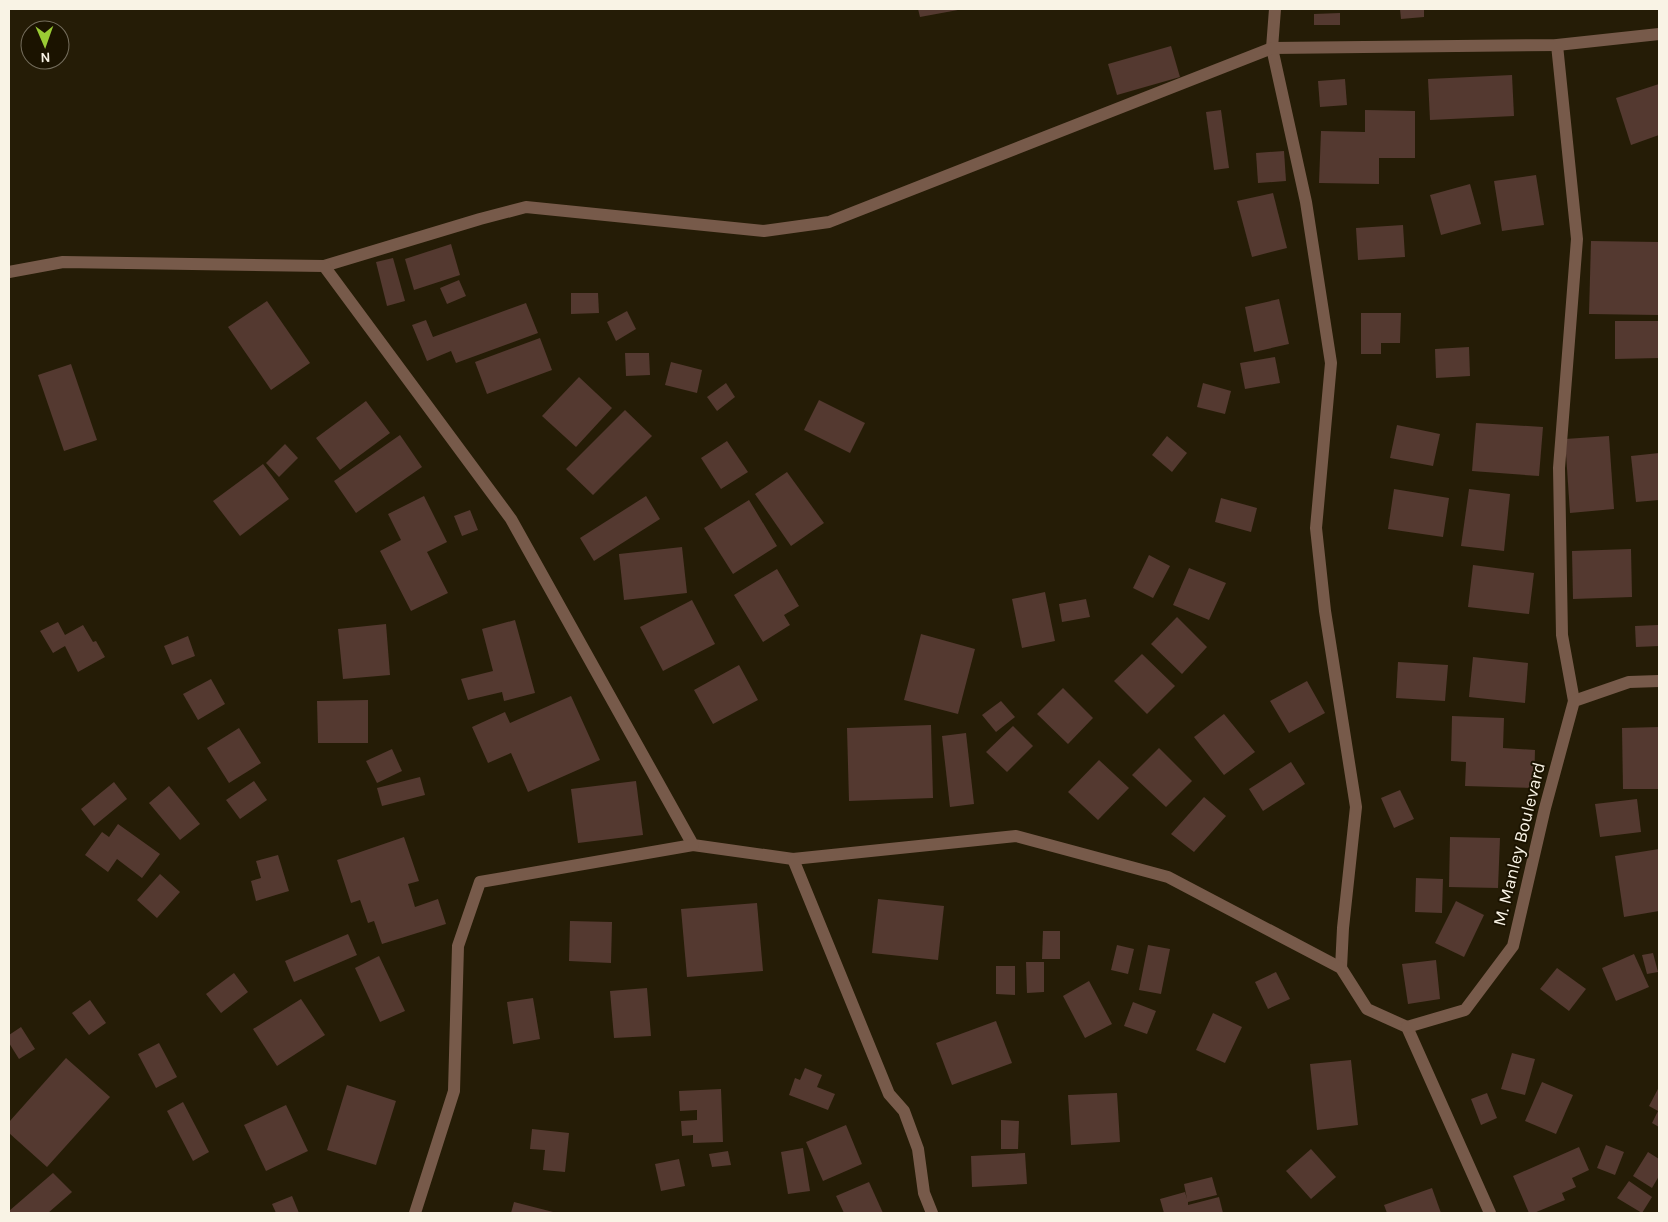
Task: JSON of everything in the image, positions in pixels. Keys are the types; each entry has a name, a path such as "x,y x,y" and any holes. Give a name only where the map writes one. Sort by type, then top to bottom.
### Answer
{"street":[{"path":"1275,9 1272,48 1306,202 1331,363 1316,528 1326,611 1356,807 1343,928 1341,968"},
{"path":"9,272 63,262 324,266 526,207 764,231 830,222 1272,48 1557,45 1659,34"},
{"path":"1557,45 1577,239 1558,468 1562,635 1574,701 1628,682 1659,681"},
{"path":"324,266 511,519 693,845"},
{"name":"M. Manley Boulevard","path":"1407,1027 1464,1010 1513,946 1545,808 1574,701"},
{"path":"415,1213 454,1091 458,946 480,882 693,845 793,859 1016,836 1168,877 1341,968 1368,1009 1407,1027 1490,1213"},
{"path":"793,859 888,1094 904,1111 918,1149 924,1193 932,1213"}],"building":[{"path":"918,9 958,9 958,10 920,17"},
{"path":"1400,9 1424,9 1424,17 1401,19"},
{"path":"1340,13 1340,25 1314,25 1314,14"},
{"path":"1171,46 1180,77 1117,95 1108,64"},
{"path":"1512,75 1514,116 1430,120 1428,79"},
{"path":"1345,79 1347,105 1320,107 1318,81"},
{"path":"1659,84 1659,135 1631,145 1616,98"},
{"path":"1221,110 1229,168 1214,170 1206,112"},
{"path":"1365,110 1415,111 1415,158 1379,158 1379,184 1319,183 1321,131 1365,132"},
{"path":"1284,151 1286,181 1258,183 1256,153"},
{"path":"1536,175 1544,225 1502,231 1494,181"},
{"path":"1470,184 1481,224 1441,235 1430,195"},
{"path":"1273,193 1287,248 1252,257 1237,201"},
{"path":"1403,225 1405,257 1358,260 1356,228"},
{"path":"1591,241 1659,242 1658,315 1589,314"},
{"path":"451,244 460,275 414,290 405,259"},
{"path":"393,258 405,301 387,306 376,262"},
{"path":"459,280 466,296 447,304 440,288"},
{"path":"571,293 598,293 599,313 571,314"},
{"path":"1279,299 1289,344 1254,352 1245,307"},
{"path":"267,301 310,363 271,390 228,327"},
{"path":"526,303 538,333 456,363 451,351 427,361 412,325 426,320 433,337"},
{"path":"627,311 636,329 616,341 607,322"},
{"path":"1361,313 1401,313 1400,343 1381,343 1381,354 1361,354"},
{"path":"1615,321 1659,321 1659,358 1615,359"},
{"path":"540,338 552,370 487,394 475,362"},
{"path":"1469,347 1470,376 1436,378 1435,349"},
{"path":"625,353 649,353 650,375 626,376"},
{"path":"1275,357 1280,383 1245,389 1240,363"},
{"path":"671,362 702,370 697,393 665,385"},
{"path":"71,364 97,440 64,451 38,375"},
{"path":"579,377 612,408 576,447 542,416"},
{"path":"726,383 735,397 717,411 707,397"},
{"path":"1203,383 1231,391 1225,414 1197,407"},
{"path":"819,400 865,423 850,453 804,430"},
{"path":"366,401 390,433 340,470 316,438"},
{"path":"625,410 652,436 593,495 566,469"},
{"path":"1476,423 1543,427 1539,476 1472,471"},
{"path":"1397,425 1440,434 1433,466 1390,458"},
{"path":"400,435 422,467 356,513 334,481"},
{"path":"1167,436 1187,453 1172,472 1152,455"},
{"path":"1609,436 1614,509 1570,513 1565,439"},
{"path":"727,441 748,472 721,489 701,458"},
{"path":"285,444 298,458 279,477 266,463"},
{"path":"1659,453 1659,500 1636,502 1631,456"},
{"path":"263,464 289,499 240,536 213,501"},
{"path":"787,472 824,523 791,546 755,494"},
{"path":"1394,489 1449,498 1443,537 1388,529"},
{"path":"1469,489 1510,494 1504,551 1461,546"},
{"path":"424,496 447,542 427,552 448,593 411,611 380,551 401,540 388,514"},
{"path":"646,496 660,519 594,561 580,538"},
{"path":"1221,498 1257,508 1251,532 1215,522"},
{"path":"749,500 777,546 733,574 704,528"},
{"path":"470,510 478,530 462,536 454,516"},
{"path":"682,547 687,593 624,600 619,554"},
{"path":"1631,549 1632,597 1573,599 1572,551"},
{"path":"1149,555 1170,566 1153,598 1133,588"},
{"path":"1473,565 1534,573 1529,614 1468,607"},
{"path":"1189,568 1226,583 1209,620 1173,605"},
{"path":"777,569 799,606 784,615 790,625 763,642 734,595"},
{"path":"1045,592 1055,641 1022,648 1012,599"},
{"path":"1086,599 1090,617 1062,622 1059,604"},
{"path":"692,600 715,644 663,671 640,627"},
{"path":"1177,617 1207,647 1182,674 1151,644"},
{"path":"515,620 535,693 504,701 502,692 468,700 461,679 493,671 482,629"},
{"path":"58,622 65,635 83,625 93,642 96,641 105,657 78,672 65,646 53,653 40,631"},
{"path":"386,624 390,675 343,679 338,629"},
{"path":"1658,625 1659,646 1636,647 1635,626"},
{"path":"921,634 975,649 958,714 904,700"},
{"path":"188,636 195,656 172,665 164,646"},
{"path":"1142,654 1175,686 1147,714 1114,681"},
{"path":"1473,657 1528,663 1525,703 1469,697"},
{"path":"1398,662 1448,665 1445,701 1396,698"},
{"path":"739,665 758,700 713,724 694,690"},
{"path":"211,679 225,704 198,720 183,694"},
{"path":"1307,681 1325,713 1289,733 1270,701"},
{"path":"1063,688 1093,718 1068,744 1037,714"},
{"path":"571,696 600,760 528,792 511,753 488,763 472,727 505,712 510,723"},
{"path":"368,700 368,743 318,743 317,701"},
{"path":"1001,701 1015,717 996,732 982,715"},
{"path":"1224,714 1255,752 1224,775 1194,737"},
{"path":"1452,716 1504,718 1503,748 1535,750 1534,788 1465,786 1466,762 1451,761"},
{"path":"931,725 933,798 849,801 847,728"},
{"path":"1013,726 1033,746 1007,772 986,752"},
{"path":"1659,727 1659,789 1623,789 1622,728"},
{"path":"239,728 261,763 229,783 207,748"},
{"path":"966,733 974,804 950,807 942,736"},
{"path":"1159,748 1192,781 1166,807 1132,775"},
{"path":"392,749 402,771 377,783 366,761"},
{"path":"1099,760 1129,788 1098,820 1068,792"},
{"path":"1291,762 1305,784 1263,811 1249,789"},
{"path":"420,777 425,795 382,806 377,788"},
{"path":"254,781 267,800 240,819 226,800"},
{"path":"636,781 643,835 578,843 571,789"},
{"path":"114,782 127,799 94,826 81,809"},
{"path":"169,786 200,824 180,840 149,803"},
{"path":"1400,790 1414,819 1394,828 1381,798"},
{"path":"1204,797 1226,816 1194,852 1171,834"},
{"path":"1637,799 1641,832 1600,837 1595,804"},
{"path":"118,824 160,854 142,878 117,859 108,872 85,855 102,832 109,837"},
{"path":"404,837 419,881 408,884 415,907 438,899 446,924 382,944 374,921 368,923 360,900 351,903 337,860"},
{"path":"1450,837 1500,838 1498,888 1449,887"},
{"path":"1659,849 1659,911 1624,917 1615,856"},
{"path":"278,855 289,891 256,901 251,881 261,878 256,861"},
{"path":"160,874 180,892 157,918 137,900"},
{"path":"1416,878 1443,879 1442,913 1415,912"},
{"path":"878,899 944,906 938,960 872,953"},
{"path":"1456,901 1484,915 1464,957 1435,943"},
{"path":"757,903 763,971 687,977 681,909"},
{"path":"570,921 612,922 611,963 569,961"},
{"path":"1043,931 1060,931 1060,959 1042,959"},
{"path":"348,934 357,955 294,982 285,961"},
{"path":"1117,945 1134,949 1128,974 1111,970"},
{"path":"1148,945 1170,949 1161,994 1139,990"},
{"path":"1653,953 1658,972 1647,974 1642,955"},
{"path":"1634,954 1649,987 1616,1001 1602,968"},
{"path":"379,956 405,1011 380,1022 355,968"},
{"path":"1436,960 1440,999 1408,1004 1402,964"},
{"path":"1026,962 1044,962 1044,992 1027,993"},
{"path":"996,966 1015,966 1015,995 996,994"},
{"path":"1557,968 1586,989 1569,1011 1540,989"},
{"path":"1276,972 1290,999 1268,1009 1255,982"},
{"path":"234,973 248,992 221,1013 206,994"},
{"path":"1089,981 1112,1024 1085,1038 1063,996"},
{"path":"647,988 651,1036 614,1038 610,991"},
{"path":"533,998 540,1039 513,1044 507,1002"},
{"path":"301,999 325,1035 277,1066 253,1029"},
{"path":"90,1000 106,1023 89,1035 72,1013"},
{"path":"1133,1002 1156,1011 1147,1034 1124,1026"},
{"path":"1213,1013 1242,1027 1225,1063 1196,1050"},
{"path":"996,1021 1012,1063 952,1085 936,1043"},
{"path":"21,1027 35,1049 19,1059 9,1043 9,1035"},
{"path":"159,1043 177,1077 156,1088 138,1054"},
{"path":"1512,1053 1535,1059 1525,1095 1501,1089"},
{"path":"66,1058 110,1097 47,1167 9,1133 9,1122"},
{"path":"1351,1060 1358,1125 1317,1130 1310,1064"},
{"path":"805,1068 822,1075 817,1087 835,1094 828,1110 789,1095 795,1078 800,1080"},
{"path":"1542,1082 1573,1095 1556,1134 1525,1121"},
{"path":"347,1085 396,1101 376,1165 327,1150"},
{"path":"1659,1087 1659,1127 1652,1123 1658,1111 1649,1106"},
{"path":"721,1089 723,1142 693,1143 693,1135 682,1136 681,1121 697,1120 697,1110 680,1111 679,1091"},
{"path":"1117,1093 1120,1142 1071,1145 1068,1095"},
{"path":"1487,1093 1497,1118 1481,1125 1471,1099"},
{"path":"183,1102 209,1152 193,1161 167,1111"},
{"path":"286,1105 308,1151 266,1171 244,1125"},
{"path":"1001,1120 1019,1121 1018,1149 1001,1149"},
{"path":"846,1125 862,1164 823,1181 806,1142"},
{"path":"532,1129 569,1133 565,1172 543,1170 545,1150 530,1149"},
{"path":"1606,1145 1624,1152 1615,1175 1597,1168"},
{"path":"1579,1147 1589,1170 1572,1178 1576,1187 1562,1193 1565,1200 1534,1213 1529,1213 1513,1176"},
{"path":"803,1148 810,1191 788,1194 781,1152"},
{"path":"1311,1149 1336,1177 1311,1199 1286,1171"},
{"path":"728,1151 731,1165 712,1167 709,1154"},
{"path":"1648,1152 1659,1159 1659,1176 1652,1188 1633,1176"},
{"path":"1025,1153 1027,1184 972,1187 971,1156"},
{"path":"679,1159 685,1186 661,1191 655,1164"},
{"path":"53,1173 72,1192 48,1213 9,1213 9,1211"},
{"path":"1212,1177 1217,1195 1188,1202 1188,1205 1219,1197 1223,1213 1164,1213 1160,1199 1185,1192 1187,1199 1184,1184"},
{"path":"1629,1181 1652,1197 1642,1213 1617,1198"},
{"path":"869,1182 883,1213 844,1213 836,1196"},
{"path":"1432,1188 1441,1213 1387,1213 1384,1205"},
{"path":"292,1196 299,1213 276,1213 272,1204"},
{"path":"514,1202 557,1213 511,1213"}]}
